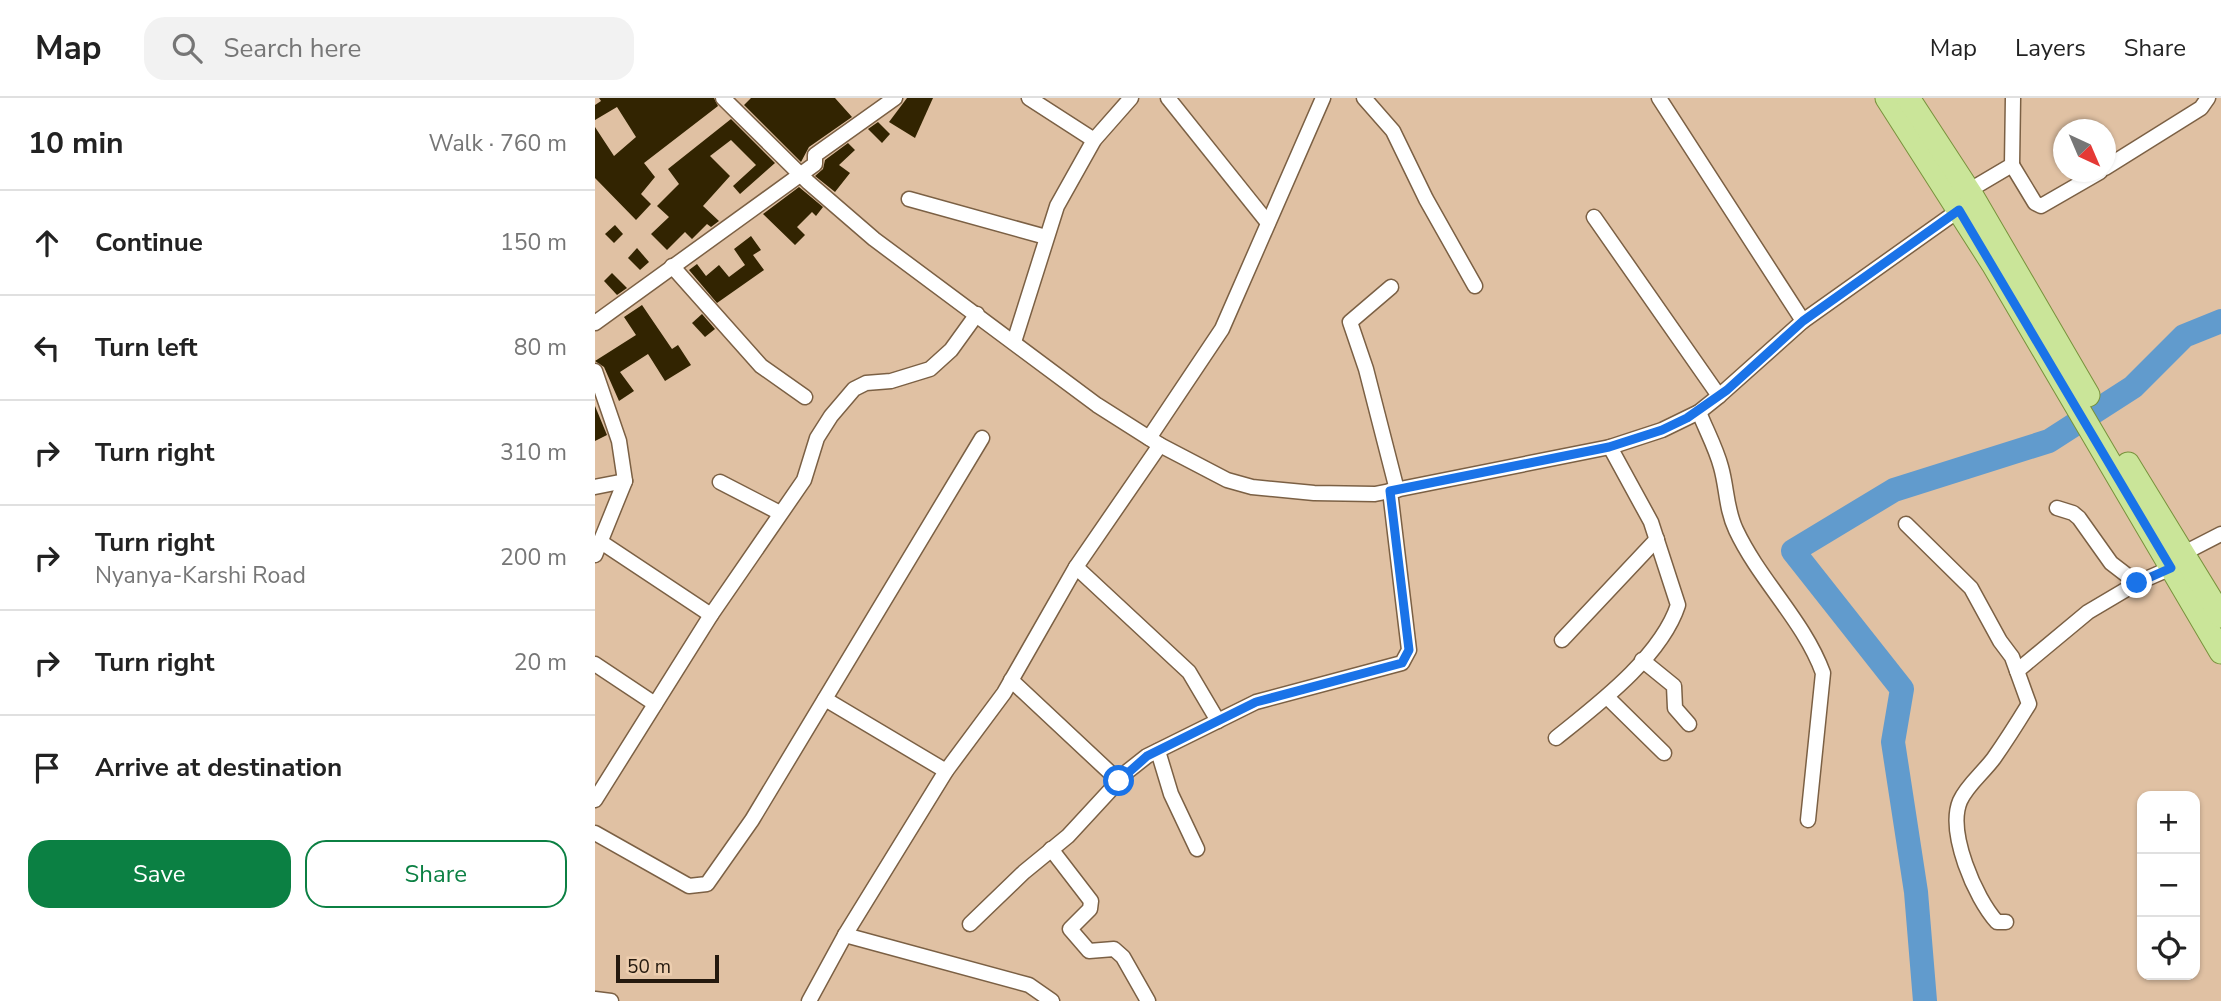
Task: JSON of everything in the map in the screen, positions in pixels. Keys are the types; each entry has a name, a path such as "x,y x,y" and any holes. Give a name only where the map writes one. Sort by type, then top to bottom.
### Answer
{"main road":[{"path":"1887,98 1964,201 2132,471 2221,652"},
{"path":"1908,98 2058,374 2110,463 2178,561 2221,616"}],"street":[{"path":"723,98 874,239 1097,405 1154,442 1227,480 1252,486 1314,493 1393,491 1609,447 1662,430 1699,412 1803,321 2012,165"},
{"path":"595,323 802,174 815,164 815,155 895,98"},
{"path":"1029,98 1094,140"},
{"path":"1014,342 1057,206 1094,140 1131,98"},
{"path":"1168,98 1268,223"},
{"path":"809,1001 845,935 946,771 1011,680 1076,567 1222,329 1300,156 1306,135 1323,98"},
{"path":"1364,98 1393,131 1426,199 1475,286"},
{"path":"1660,98 1803,321"},
{"path":"2013,98 2012,165 2035,203 2047,205 2084,182"},
{"path":"2116,161 2201,107 2208,98"},
{"path":"909,199 1046,237"},
{"path":"1594,217 1719,396"},
{"path":"672,266 761,366 804,397"},
{"path":"970,924 1147,756 1256,702 1402,663 1406,657 1409,650 1393,491 1366,369 1350,322 1391,287"},
{"path":"595,800 711,614 810,470 822,428 854,389 866,383 891,381 930,369 951,350 977,314"},
{"path":"595,371 619,441 625,481 598,549 711,614"},
{"path":"1699,412 1722,468 1727,507 1736,530 1765,582 1817,657 1823,673 1808,820"},
{"path":"595,833 689,886 707,884 752,820 982,438"},
{"path":"1556,738 1607,697 1642,660 1674,618 1678,605 1651,522 1609,447"},
{"path":"595,487 625,481"},
{"path":"720,482 780,513"},
{"path":"2057,508 2079,518 2111,562 2137,583"},
{"path":"1906,524 1971,587 2017,671 2029,704 1993,760 1964,793 1957,813 1958,836 1972,880 1989,913 1997,922 2006,922"},
{"path":"2017,671 2088,612 2221,534"},
{"path":"1562,640 1657,539"},
{"path":"1076,567 1189,672 1218,721"},
{"path":"1642,660 1674,686 1675,708 1689,724"},
{"path":"595,664 655,704"},
{"path":"1011,680 1119,781"},
{"path":"1607,697 1664,753"},
{"path":"825,699 946,771"},
{"path":"1158,751 1171,794 1197,849"},
{"path":"1051,849 1091,901 1090,909 1070,929 1089,951 1114,949 1123,957 1148,1001"},
{"path":"845,935 1029,985 1052,1001"},
{"path":"595,999 611,1001"}],"building":[{"path":"599,98 714,98 718,106 644,163 655,177 641,194 651,204 636,220 595,178 595,127 614,156 636,137 617,107 595,120 595,105 601,101"},
{"path":"751,98 835,98 852,117 809,147 801,162 744,105"},
{"path":"907,98 933,98 915,138 889,122"},
{"path":"731,119 775,163 740,194 733,186 756,165 731,140 710,156 730,176 703,206 719,221 711,227 707,224 692,239 685,232 667,250 651,234 669,217 657,206 679,184 668,169"},
{"path":"878,122 890,134 882,143 868,129"},
{"path":"848,143 855,150 839,165 850,173 835,192 815,176 823,169 825,160"},
{"path":"799,187 823,207 816,216 812,212 797,227 805,235 795,245 763,214"},
{"path":"615,225 623,234 614,243 605,234"},
{"path":"751,236 761,250 753,255 764,270 717,303 689,270 697,264 706,276 719,265 729,277 745,265 734,249"},
{"path":"637,248 649,262 640,270 628,258"},
{"path":"612,273 627,288 617,295 604,281"},
{"path":"642,305 672,349 678,345 691,365 665,381 648,354 620,372 634,391 619,401 604,367 595,361 636,335 624,317"},
{"path":"702,314 715,329 705,337 692,323"},
{"path":"595,406 607,435 595,441"}],"waterway":[{"path":"1925,1001 1916,892 1893,742 1902,689 1793,551 1894,490 2049,441 2133,387 2184,336 2221,321"}],"route":[{"path":"1119,781 1147,756 1256,702 1402,663 1409,650 1390,491 1493,468 1609,447 1662,430 1687,418 1727,390 1803,321 1959,210 2171,568 2137,583"}]}
